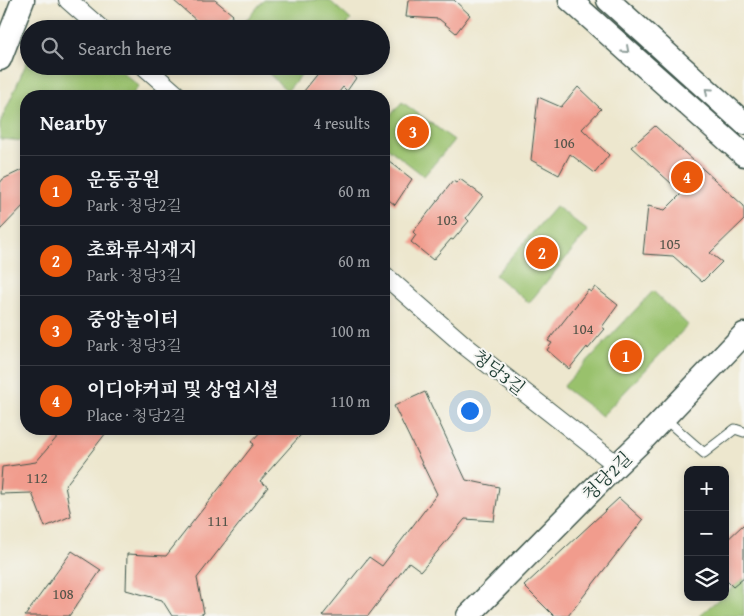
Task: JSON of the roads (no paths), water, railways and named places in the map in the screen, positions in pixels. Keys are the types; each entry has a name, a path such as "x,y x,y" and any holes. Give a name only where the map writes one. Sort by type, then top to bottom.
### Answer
{"street":[{"path":"0,59 23,0"},
{"path":"68,0 91,20"},
{"path":"570,0 744,155"},
{"path":"590,18 607,0 744,124"},
{"path":"154,75 171,90"},
{"name":"청당3길","path":"390,280 464,345 617,465"},
{"name":"청당2길","path":"468,616 643,440 744,334"}],"lane":[{"path":"664,418 704,453 735,429 744,432"}],"place":[{"name":"중앙놀이터","path":"413,132"},
{"name":"이디야커피 및 상업시설","path":"687,177"},
{"name":"초화류식재지","path":"542,253"},
{"name":"운동공원","path":"626,356"}]}
